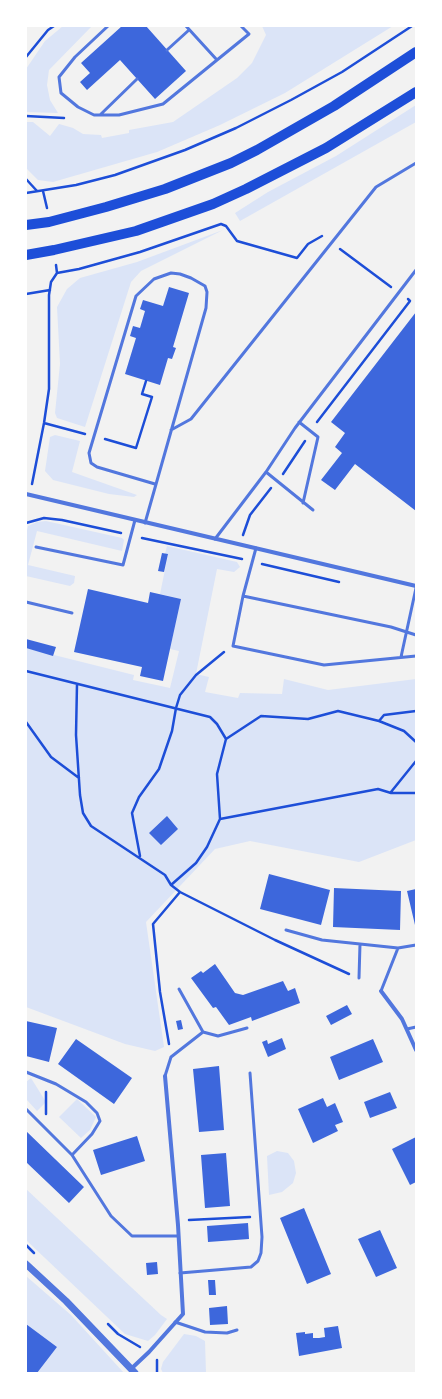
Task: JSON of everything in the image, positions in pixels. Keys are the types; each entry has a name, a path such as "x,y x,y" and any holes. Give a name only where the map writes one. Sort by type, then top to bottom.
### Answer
{"main road":[{"path":"26,225 49,222 165,189 231,163 257,150 334,106 416,52"},
{"path":"26,255 54,250 136,230 213,204 246,189 326,148 416,92"}],"street":[{"path":"28,494 416,587"},
{"path":"382,991 402,1019 416,1050"},
{"path":"26,1264 133,1370 183,1314 165,1076"}],"lane":[{"path":"108,26 75,56 59,77 61,93 78,107 94,115 119,115 163,104 249,34 241,26"},
{"path":"186,26 217,60"},
{"path":"167,50 189,30"},
{"path":"100,115 137,79"},
{"path":"171,430 191,418 376,187 416,163"},
{"path":"215,539 266,472 299,422 416,270"},
{"path":"145,523 155,484 204,320 207,299 205,286 191,278 180,274 171,273 154,279 136,296 89,453 91,463 97,467 155,484"},
{"path":"299,422 318,437 303,503"},
{"path":"266,472 313,510"},
{"path":"36,547 123,565 135,520"},
{"path":"256,548 243,596 232,646 324,665 416,656"},
{"path":"401,657 416,587"},
{"path":"243,596 391,627 416,635"},
{"path":"26,602 72,614"},
{"path":"286,930 322,940 398,948 416,945"},
{"path":"359,978 360,944"},
{"path":"382,991 398,948"},
{"path":"179,989 203,1032 218,1036 247,1028"},
{"path":"407,1029 416,1026"},
{"path":"165,1076 171,1057 203,1032"},
{"path":"26,1072 56,1084 86,1102 97,1113 100,1121 92,1134 72,1155"},
{"path":"180,1273 250,1267 258,1261 261,1253 260,1216 250,1072"},
{"path":"26,1109 72,1155 110,1216 132,1236 178,1236"},
{"path":"175,1322 205,1332 227,1333 237,1330"}],"path":[{"path":"26,57 48,30 54,26"},
{"path":"26,194 76,185 115,175 184,150 236,128 342,72 412,26"},
{"path":"26,116 64,118"},
{"path":"26,179 37,192"},
{"path":"43,191 49,222"},
{"path":"57,273 79,269 140,252 221,224 226,226 237,241 297,258 308,244 323,236 332,243"},
{"path":"28,494 44,424 49,389 50,290 51,282 57,273 54,250"},
{"path":"26,294 50,290"},
{"path":"44,424 136,448 152,397 142,394 146,381"},
{"path":"26,523 44,518 62,520 344,583"},
{"path":"180,546 184,532"},
{"path":"140,857 132,813 139,797 159,769 172,731 180,695 196,675 232,646"},
{"path":"26,671 210,717 217,724 226,739"},
{"path":"77,684 76,735 79,778 83,813 91,826 140,857 165,875 171,885 180,892 275,940 348,974"},
{"path":"171,885 196,863 207,847 220,818 217,774 226,739 261,716 308,719 338,711 379,721 404,731 416,742"},
{"path":"379,721 384,715 416,711"},
{"path":"26,722 51,756 79,778"},
{"path":"391,793 416,761"},
{"path":"220,818 378,789 391,793 416,793"},
{"path":"171,1057 160,992 153,924 180,892"},
{"path":"43,1126 47,1106 45,1079"},
{"path":"185,1220 260,1216"},
{"path":"26,1245 37,1255"},
{"path":"108,1323 118,1334 158,1359 156,1373"}],"shaded area":[{"path":"63,26 92,26 49,70 47,85 50,100 58,113 26,112 26,69 45,41"},
{"path":"262,26 393,26 285,93 220,125 157,152 53,182 38,180 27,169 26,122 33,122 50,136 59,124 73,128 83,134 101,135 102,138 129,133 129,130 173,122 237,78 252,63 266,35"},
{"path":"416,105 416,122 240,221 235,213 268,192 336,156"},
{"path":"223,230 141,271 131,282 85,427 57,418 55,413 60,364 57,307 67,289 80,278 137,262"},
{"path":"55,435 80,441 72,472 137,495 134,497 109,494 53,480 45,471 50,437"},
{"path":"46,521 122,538 124,540 122,551 37,531 28,565 75,576 74,583 70,586 26,576 26,534 28,526 37,522"},
{"path":"167,546 237,562 240,567 234,572 217,569 196,674 209,677 205,692 238,698 240,693 282,694 284,679 328,690 416,679 416,840 359,862 250,841 215,849 146,922 164,1047 155,1051 125,1044 26,1007 26,648 134,675 133,680 170,688 179,651 170,649 181,599 160,594 168,555 165,554"},
{"path":"31,1078 46,1102 37,1111 26,1099 26,1082"},
{"path":"77,1099 96,1117 90,1130 81,1138 59,1117"},
{"path":"277,1151 288,1153 294,1161 296,1173 293,1183 282,1192 269,1195 267,1156"},
{"path":"26,1189 167,1319 155,1335 148,1341 125,1334 26,1240"},
{"path":"26,1276 71,1315 124,1373 37,1373 57,1347 26,1324"},
{"path":"184,1334 196,1336 205,1341 206,1373 163,1373 161,1369 163,1362"}],"building":[{"path":"122,26 146,26 186,71 155,99 120,60 87,90 80,82 90,73 81,63"},
{"path":"169,287 189,293 173,347 176,348 172,359 168,358 160,385 125,374 136,338 130,336 133,326 140,328 145,311 140,309 143,300 163,306"},
{"path":"416,312 416,511 355,464 335,490 321,480 342,453 335,447 345,433 331,422"},
{"path":"162,553 168,554 164,572 158,571"},
{"path":"88,589 148,603 150,592 181,599 163,681 140,676 142,667 74,652"},
{"path":"26,639 56,647 53,656 26,648"},
{"path":"167,816 178,829 161,845 149,833"},
{"path":"269,874 330,890 321,925 260,909"},
{"path":"334,888 401,891 400,930 333,927"},
{"path":"416,889 416,925 415,925 407,891"},
{"path":"215,964 235,993 243,995 283,981 288,991 295,988 300,1003 252,1021 251,1017 229,1025 216,1007 213,1008 191,978 201,971 203,973"},
{"path":"347,1005 352,1014 331,1025 326,1016"},
{"path":"181,1020 183,1029 178,1030 176,1021"},
{"path":"26,1021 57,1028 49,1062 26,1056"},
{"path":"282,1038 286,1049 268,1057 262,1042 267,1040 268,1044"},
{"path":"76,1039 132,1078 114,1104 58,1064"},
{"path":"373,1039 383,1062 339,1080 330,1057"},
{"path":"219,1066 224,1130 199,1132 193,1069"},
{"path":"390,1092 397,1108 370,1118 364,1102"},
{"path":"323,1098 327,1107 335,1103 343,1122 335,1125 338,1131 313,1143 298,1109"},
{"path":"26,1131 84,1187 69,1203 26,1162"},
{"path":"137,1136 145,1161 101,1175 93,1150"},
{"path":"416,1137 416,1182 410,1185 392,1149"},
{"path":"226,1153 230,1206 205,1208 201,1155"},
{"path":"304,1208 331,1274 307,1284 280,1218"},
{"path":"248,1223 249,1239 208,1242 207,1226"},
{"path":"380,1230 397,1268 376,1277 358,1239"},
{"path":"157,1262 158,1274 147,1275 146,1263"},
{"path":"208,1280 215,1280 216,1295 209,1295"},
{"path":"227,1306 228,1324 210,1325 209,1308"},
{"path":"26,1324 57,1347 37,1373 26,1373"},
{"path":"338,1326 342,1348 299,1356 296,1333 313,1333 313,1338 325,1337 324,1328"}]}
